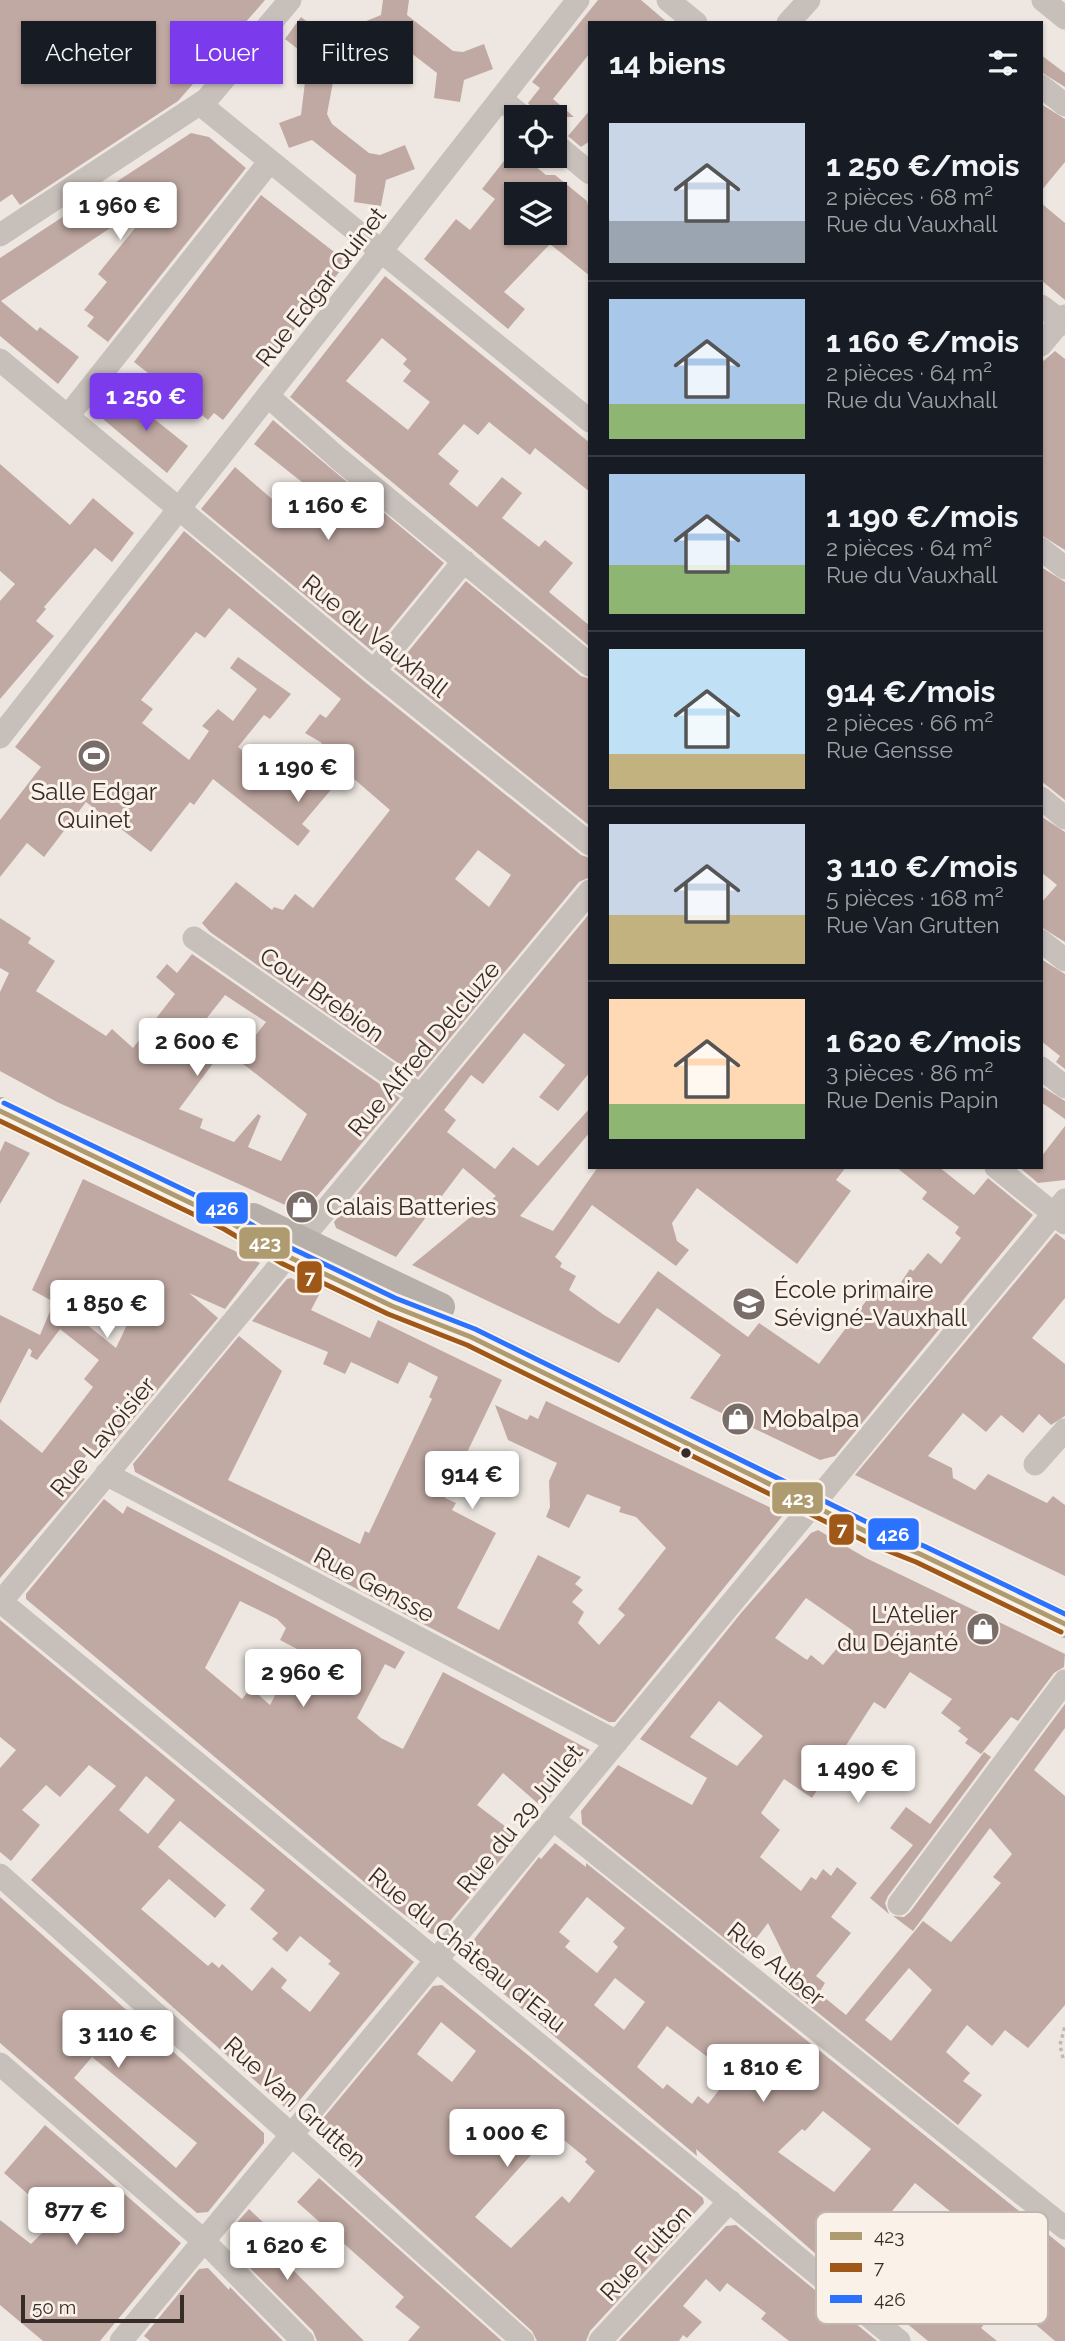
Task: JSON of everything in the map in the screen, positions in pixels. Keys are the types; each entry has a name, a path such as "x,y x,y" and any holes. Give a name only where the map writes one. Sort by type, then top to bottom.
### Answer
{"main road":[{"path":"0,1095 293,1248 819,1498 1065,1607"},
{"path":"0,1111 228,1222 293,1248"},
{"path":"819,1498 1065,1624"}],"street":[{"path":"0,235 215,92 290,0"},
{"name":"Rue Edgar Quinet","path":"0,737 578,0"},
{"path":"668,0 694,21"},
{"path":"790,21 809,0"},
{"path":"1043,0 1065,18"},
{"path":"1043,88 1065,105"},
{"path":"502,100 508,105"},
{"path":"200,104 588,419"},
{"path":"567,153 588,168"},
{"path":"68,416 270,161"},
{"path":"1043,307 1064,321 1043,343"},
{"name":"Rue du Vauxhall","path":"0,360 374,671 588,842"},
{"path":"269,397 588,663"},
{"path":"1043,551 1065,568"},
{"path":"374,671 464,561"},
{"path":"1043,800 1065,818"},
{"name":"Rue Alfred Delcluze","path":"293,1248 588,893"},
{"name":"Cour Brebion","path":"194,938 420,1095"},
{"path":"1043,943 1065,960"},
{"path":"1043,1070 1065,1087"},
{"path":"999,1169 1061,1212"},
{"name":"Rue du 29 Juillet","path":"121,2341 819,1498 1061,1212"},
{"name":"Rue Lavoisier","path":"0,1602 293,1248"},
{"path":"1035,1464 1065,1430"},
{"name":"Rue Gensse","path":"106,1474 617,1742"},
{"name":"Rue du Château d'Eau","path":"0,1602 816,2272"},
{"path":"899,1904 1065,1681"},
{"name":"Rue Auber","path":"554,1819 1060,2216"},
{"name":"Rue Van Grutten","path":"0,1875 523,2341"},
{"path":"0,2064 204,2241 303,2341"},
{"name":"Rue Fulton","path":"600,2341 730,2201"},
{"name":"Rue du Château d'Eau","path":"878,2324 899,2341"}],"path":[{"path":"1063,2057 1060,2045 1065,2026"}],"building":[{"path":"0,0 265,0 247,21 170,21 170,84 193,84 178,101 20,205 12,194 0,202"},
{"path":"383,0 409,0 407,15 453,51 463,52 484,44 493,69 464,80 460,102 434,98 437,73 413,54 413,21 366,21 381,15"},
{"path":"598,0 641,0 666,21 588,21 588,55 553,99 560,105 530,105 528,103 540,88 532,82"},
{"path":"297,22 297,48 285,39"},
{"path":"1043,56 1065,73 1065,87 1043,73"},
{"path":"305,84 333,84 327,114 332,124 369,153 380,155 405,145 415,169 386,180 381,206 354,202 356,175 312,140 289,148 279,123 301,115"},
{"path":"1043,105 1065,119 1065,162 1043,189"},
{"path":"588,112 588,142 581,147 568,136"},
{"path":"191,133 209,137 246,168 108,342 87,326 94,317 84,310 107,282 98,274 164,192 1,301 37,331 40,327 79,357 58,384 0,336 0,258"},
{"path":"504,161 504,168 538,168 546,175 555,175 564,182 504,182 504,245 549,245 504,292 525,309 508,329 424,259 456,219 470,230 495,199 482,189"},
{"path":"567,185 587,201 588,274 551,245 567,245"},
{"path":"261,195 347,262 223,420 214,413 208,420 134,362"},
{"path":"1043,205 1065,223 1065,300 1043,282"},
{"path":"385,276 588,441 588,490 535,448 530,455 489,422 478,435 464,424 438,454 459,471 449,484 477,507 502,477 522,493 502,518 539,547 545,540 573,563 549,592 588,624 588,645 290,397","holes":["382,338 407,359 403,364 411,371 403,381 430,402 408,430 346,381"]},
{"path":"1055,351 1065,359 1065,550 1043,536 1043,361"},
{"path":"123,394 188,446 167,473 103,419"},
{"path":"273,420 444,563 372,651 201,509 235,467 301,524 322,498 254,444"},
{"path":"0,464 70,525 93,498 134,533 112,562 95,548 44,607 46,609 36,621 54,636 0,699 0,601 15,584 0,571"},
{"path":"184,531 365,682 581,855 588,857 588,878 579,882 418,1077 210,932 202,923 236,882 272,910 274,907 283,910 295,894 313,908 390,810 346,772 302,824 310,831 298,846 213,779 194,805 190,802 151,852 86,802 44,857 27,843 0,877 0,820 41,767 15,747","holes":["229,608 341,699 326,718 320,714 305,733 322,743 284,782 238,747 264,715 270,719 291,694 238,657 230,668 257,689 233,721 218,709 202,726 209,731 189,760 142,723 153,709 141,700 196,632 205,638","478,850 511,875 489,907 455,879"]},
{"path":"1043,568 1065,582 1065,800 1043,783"},
{"path":"466,581 581,676 588,678 588,824 394,669"},
{"path":"1043,818 1065,832 1065,942 1043,928 1043,901 1057,885 1043,874"},
{"path":"588,915 588,1074 558,1111 539,1097 565,1065 524,1033 483,1084 471,1075 444,1110 456,1120 447,1132 495,1169 513,1147 538,1166 588,1110 588,1134 520,1216 553,1231 597,1169 844,1169 836,1180 851,1191 797,1264 697,1188 672,1223 677,1241 689,1250 676,1266 592,1205 555,1257 562,1263 560,1267 576,1276 569,1290 604,1315 619,1324 658,1271 748,1337 759,1323 819,1364 875,1289 883,1295 887,1289 893,1294 910,1269 913,1271 928,1253 941,1264 961,1238 955,1233 959,1227 922,1199 927,1192 898,1169 942,1169 974,1195 988,1178 1033,1215 835,1456 820,1460 690,1398 721,1355 657,1308 619,1363 412,1265 496,1196 463,1168 396,1257 336,1228 334,1222"},
{"path":"0,918 31,938 28,943 55,961 36,991 106,1036 112,1029 133,1048 175,994 156,977 167,964 177,973 192,954 400,1098 303,1213 57,1102 0,1071 0,992 9,973 0,968","holes":["225,995 266,1022 237,1059 307,1114 281,1161 248,1147 261,1116 258,1114 234,1142 200,1128 203,1119 179,1109 229,1042 203,1023"]},
{"path":"1043,960 1065,974 1065,1069 1056,1062 1060,1056 1043,1043"},
{"path":"1043,1087 1065,1101 1065,1119 1043,1103"},
{"path":"1065,1126 1065,1180 1038,1183 1021,1169 1043,1169 1043,1154"},
{"path":"5,1141 30,1153 0,1204 0,1152"},
{"path":"83,1179 260,1263 225,1309 189,1293 218,1318 103,1455 90,1448 76,1474 85,1479 0,1578 0,1419 42,1453 93,1387 84,1379 99,1360 60,1329 37,1360 30,1356 32,1351 29,1348 0,1404 0,1315 40,1335 54,1302 32,1290","holes":["90,1287 110,1293 134,1310 116,1348 75,1315"]},
{"path":"1056,1233 1065,1240 1065,1298 1032,1338 1065,1364 1065,1416 1051,1425 1039,1414 1023,1433 1001,1415 986,1432 963,1413 928,1456 952,1468 953,1478 975,1490 988,1474 1047,1503 1053,1496 1065,1505 1065,1576 855,1475"},
{"path":"291,1278 320,1293 311,1310 370,1338 378,1320 502,1380 445,1498 456,1503 452,1510 496,1533 457,1608 499,1630 538,1555 581,1577 575,1584 583,1590 572,1602 584,1612 578,1623 599,1645 625,1615 618,1609 666,1548 636,1517 619,1512 621,1507 587,1494 569,1528 546,1517 550,1507 549,1481 557,1463 508,1440 495,1405 527,1420 530,1415 538,1419 546,1401 784,1514 615,1722 609,1722 135,1472 133,1464 239,1336 282,1371 228,1480 360,1544 365,1531 369,1533 432,1399 429,1397 438,1377 409,1362 398,1384 351,1362 345,1374 323,1364 328,1352 252,1321 287,1279"},
{"path":"104,1499 123,1514 127,1506 405,1652 395,1669 385,1664 357,1718 381,1738 403,1749 443,1672 590,1750 542,1807 503,1773 477,1805 518,1836 517,1840 440,1933 431,1934 394,1907 26,1599 26,1594","holes":["240,1601 277,1619 286,1628 280,1640 299,1650 270,1705 251,1688 242,1699 205,1668"]},
{"path":"818,1530 866,1558 1065,1654 1064,1667 1054,1673 1018,1721 1011,1717 981,1754 965,1743 968,1739 958,1731 961,1728 941,1713 952,1699 910,1672 885,1709 874,1702 812,1798 784,1779 761,1813 780,1830 760,1857 801,1891 811,1877 816,1880 823,1869 831,1876 837,1867 857,1883 831,1917 851,1933 816,1976 825,1983 819,1993 846,2015 923,1921 951,1942 1001,1883 993,1877 1012,1854 990,1828 913,1931 893,1916 904,1917 910,1912 1065,1704 1065,1728 1034,1770 1065,1796 1065,2005 1028,2048 1005,2030 992,2046 967,2025 946,2052 970,2073 963,2081 982,2095 958,2125 781,1983 791,1969 768,1923 744,1954 582,1824 581,1811 618,1765 692,1805 707,1778 640,1739 741,1613 811,1533","holes":["806,1598 852,1630 823,1665 811,1655 807,1660 775,1638","719,1701 763,1736 737,1766 690,1737","909,1968 932,1990 891,2041 865,2020"]},
{"path":"0,1620 414,1962 290,2112 31,1880 116,1786 89,1765 60,1797 46,1785 22,1810 40,1825 11,1861 0,1852 0,1768 16,1750 0,1737","holes":["146,1776 175,1800 148,1834 119,1810","180,1821 265,1890 250,1909 278,1933 272,1939 287,1952 300,1936 331,1961 328,1964 340,1973 310,2012 281,1988 287,1980 272,1967 252,1991 222,1964 219,1968 212,1962 208,1966 141,1909 169,1879 215,1918 226,1905 158,1847"]},
{"path":"984,1752 991,1757 888,1896 885,1903 889,1914 870,1898 913,1845 890,1828 906,1807 930,1824"},
{"path":"555,1843 586,1867 586,1863 1020,2212 951,2212 915,2183 891,2212 816,2212 816,2254 696,2149 697,2156 460,1957 539,1857 541,1859","holes":["587,1897 625,1928 613,1942 618,1947 597,1973 565,1947 570,1941 559,1932","615,1978 645,2002 624,2030 594,2005","667,2026 731,2075 708,2104 698,2096 692,2104 667,2084 663,2089 637,2067","823,2111 871,2149 834,2192 778,2152 802,2129 805,2131"]},
{"path":"0,1897 264,2133 264,2143 208,2212 197,2213 0,2043","holes":["92,2057 197,2143 176,2168 74,2078"]},
{"path":"442,1985 703,2198 704,2203 681,2228 686,2227 590,2331 586,2341 537,2341 532,2331 317,2136 316,2127 433,1986","holes":["441,2022 476,2051 452,2082 417,2054","553,2131 587,2159 585,2162 595,2171 569,2203 562,2196 511,2248 475,2217"]},
{"path":"45,2125 181,2243 100,2341 43,2341 0,2305 0,2220 31,2244 56,2219 4,2173"},
{"path":"319,2178 502,2341 408,2341 420,2327 395,2307 404,2297 297,2202"},
{"path":"249,2209 268,2227 259,2236 364,2341 317,2341 313,2331 231,2249 232,2228"},
{"path":"736,2225 816,2291 816,2324 856,2324 877,2341 789,2341 761,2319 766,2313 727,2283 720,2292 706,2279 683,2306 702,2322 687,2338 683,2335 679,2341 619,2341 726,2226"},
{"path":"1048,2234 1065,2248 1065,2341 1055,2341 1035,2324 1048,2324"},
{"path":"208,2268 283,2341 150,2341 144,2336 199,2269"},
{"path":"908,2324 984,2324 981,2328 997,2341 928,2341"}],"transit line":[{"name":"426","path":"4,1103 232,1213 291,1248 395,1298 475,1329 881,1529 924,1546 1065,1614"},
{"name":"423","path":"0,1111 228,1221 287,1256 392,1306 471,1337 877,1537 920,1554 1065,1624"},
{"name":"7","path":"0,1121 224,1229 283,1264 388,1314 467,1345 873,1545 916,1562 1061,1632"}],"place":[{"name":"Salle Edgar Quinet","path":"94,756"},
{"name":"Calais Batteries","path":"302,1207"},
{"name":"École primaire Sévigné-Vauxhall","path":"749,1304"},
{"name":"Mobalpa","path":"738,1419"},
{"name":"L'Atelier du Déjanté","path":"983,1629"}]}
